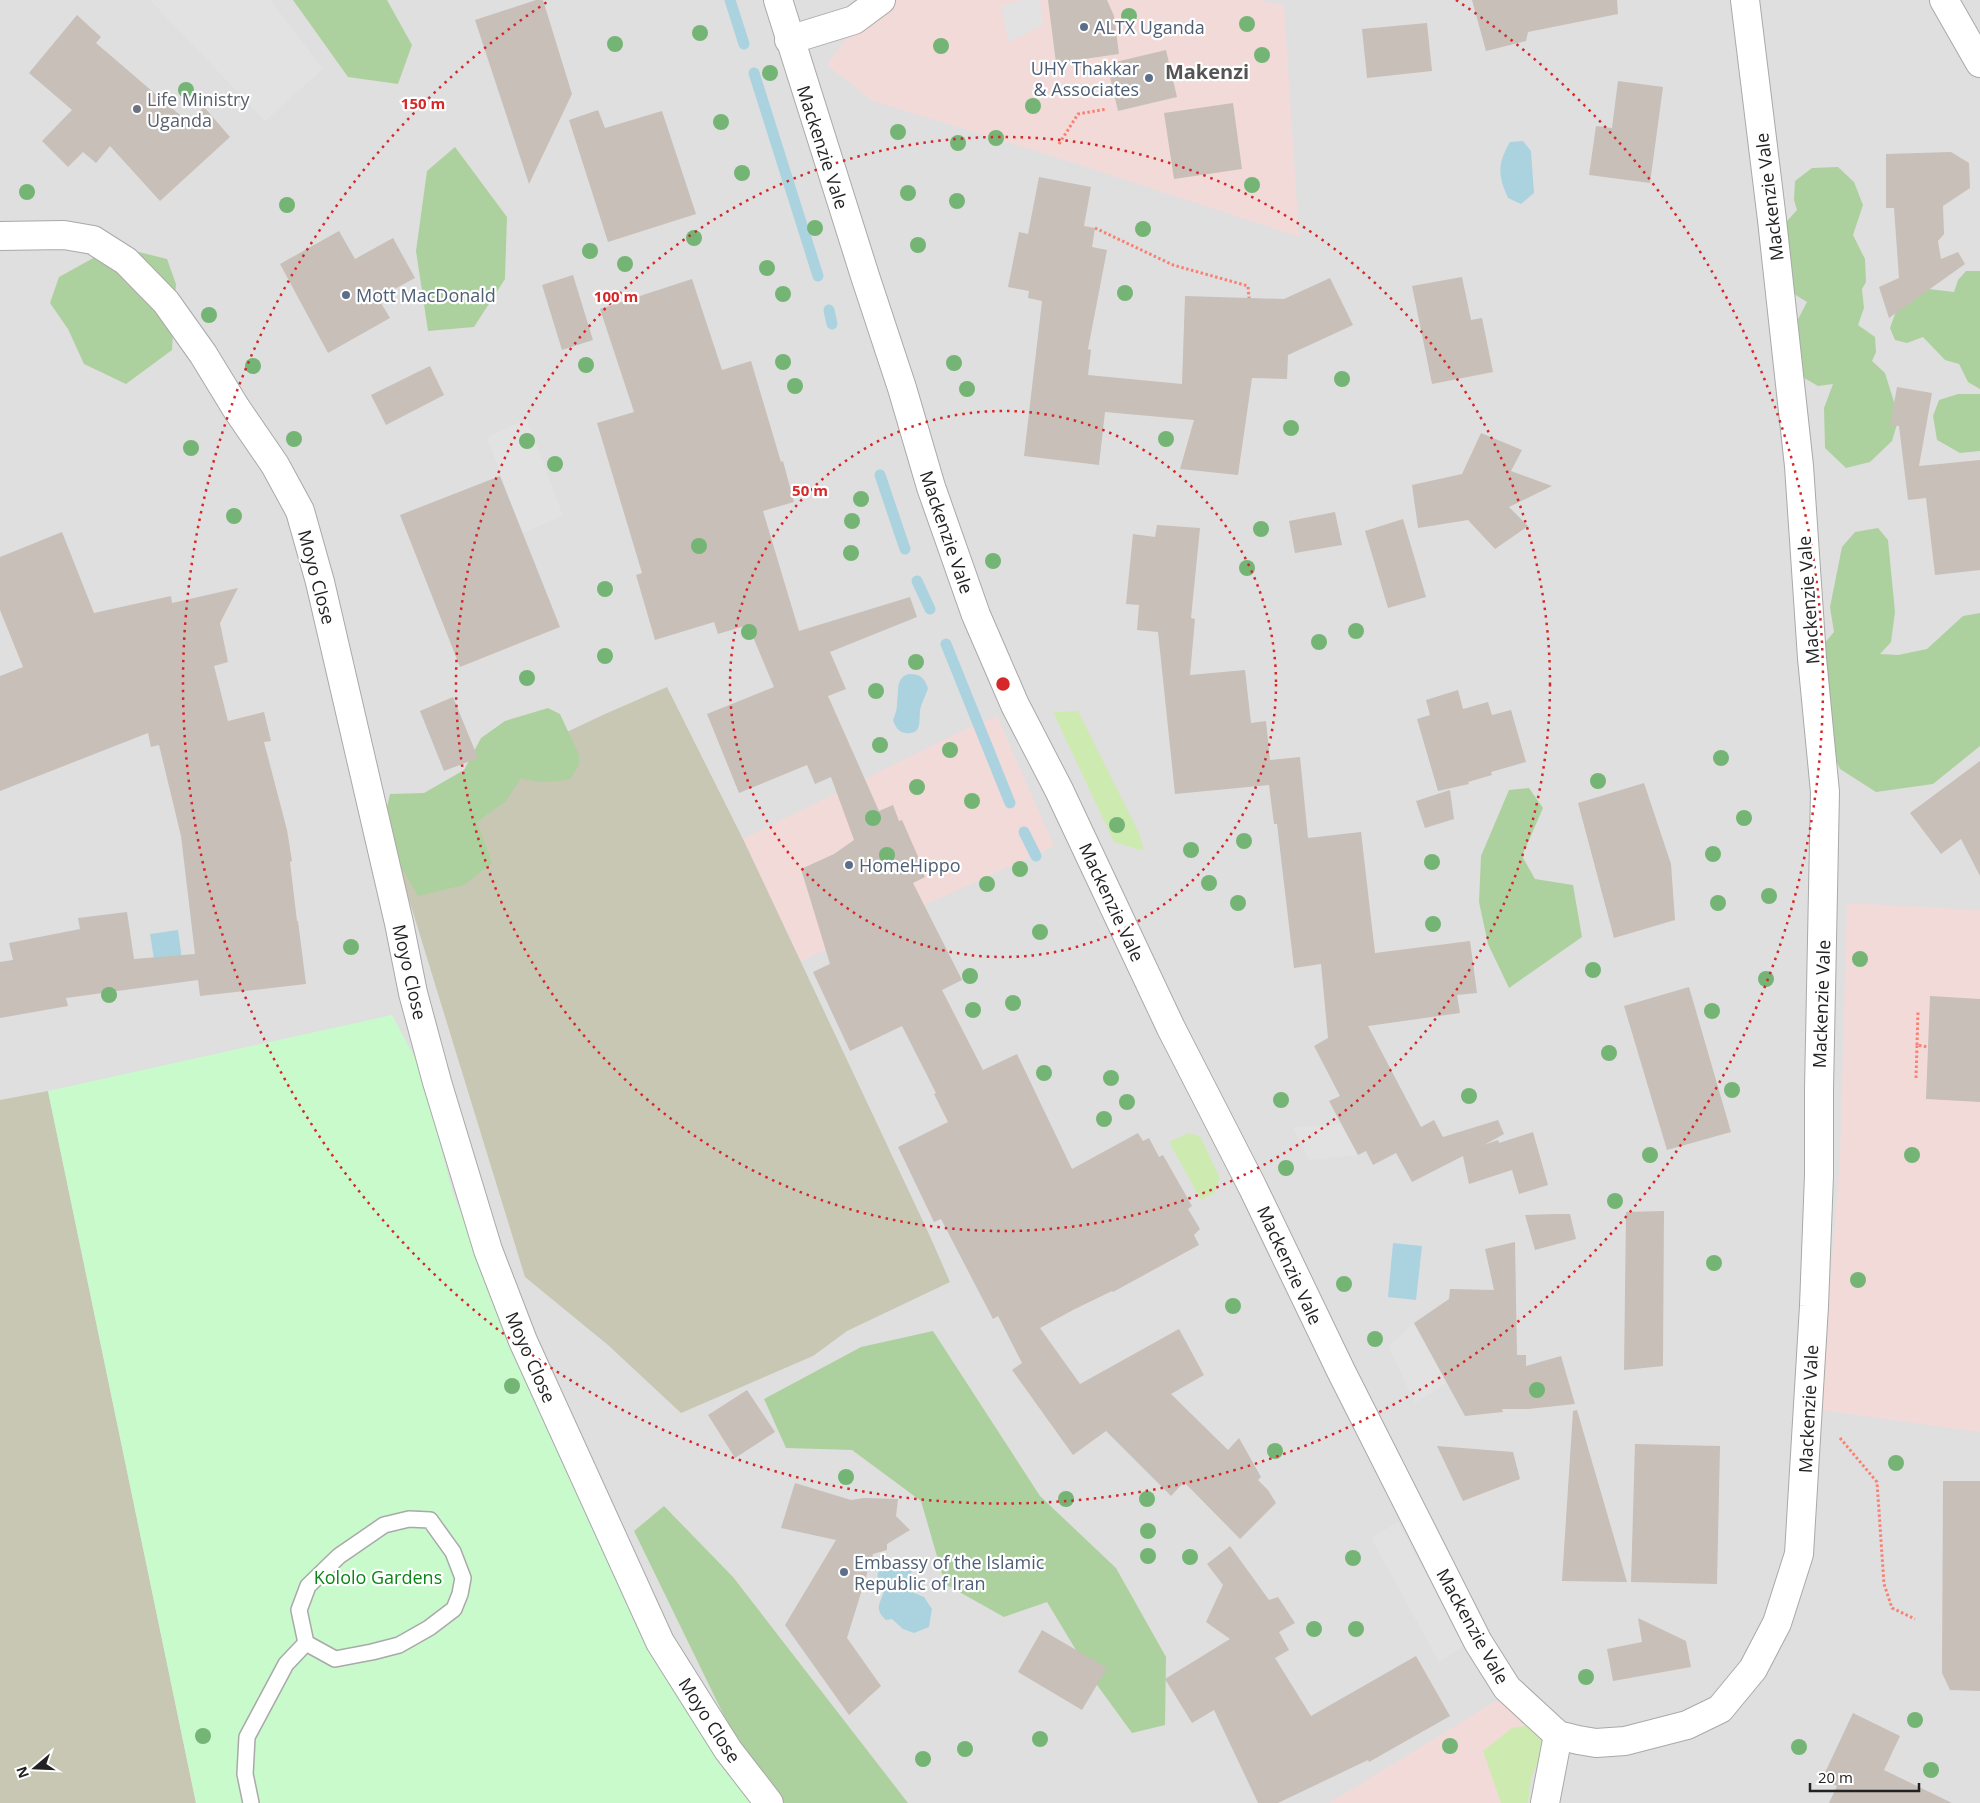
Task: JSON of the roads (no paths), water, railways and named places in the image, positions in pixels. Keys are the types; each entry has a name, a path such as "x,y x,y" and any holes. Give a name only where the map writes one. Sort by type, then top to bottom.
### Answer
{"street":[{"name":"Mackenzie Vale","path":"778,0 902,388 930,487 979,622 1015,705 1059,790 1171,1028 1252,1186 1340,1371 1478,1642 1507,1688 1558,1735 1596,1743 1625,1741 1687,1725 1720,1709 1753,1669 1777,1623 1799,1554 1819,1175 1825,792 1812,658 1798,466 1772,220 1745,0"},
{"path":"790,40 854,20 881,0"},
{"path":"1944,0 1980,63"},
{"name":"Moyo Close","path":"0,236 64,235 93,240 126,261 166,302 203,354 236,408 275,465 300,511 324,601 399,923 413,993 437,1082 488,1250 523,1341 660,1642 728,1750 769,1803"},
{"path":"1545,1803 1558,1735"}],"lane":[{"path":"409,1519 430,1520 453,1552 464,1578 454,1609 430,1628 399,1644 372,1652 335,1659 306,1643 299,1610 308,1586 340,1556 384,1526 409,1519"},
{"path":"251,1803 245,1774 247,1737 286,1664 306,1643"}],"water":[{"path":"1523,141 1531,151 1534,193 1521,204 1508,198 1502,183 1500,170 1503,157 1510,142"},
{"path":"909,674 921,677 928,688 921,708 919,726 915,732 911,733 899,730 893,720 897,708 900,682 902,678"},
{"path":"178,930 184,974 157,978 150,934"},
{"path":"1393,1243 1422,1246 1416,1300 1388,1297"},
{"path":"891,1559 905,1562 912,1570 909,1582 912,1592 924,1597 932,1609 929,1627 914,1633 903,1629 892,1619 886,1620 882,1616 879,1605 885,1588 877,1580 879,1564"}],"waterway":[{"path":"730,0 744,44"},
{"path":"754,73 818,276"},
{"path":"829,310 832,324"},
{"path":"880,475 905,549"},
{"path":"917,581 930,609"},
{"path":"946,644 1010,803"},
{"path":"1024,832 1036,856"}],"place":[{"name":"ALTX Uganda","path":"1084,27"},
{"name":"UHY Thakkar & Associates","path":"1149,78"},
{"name":"Life Ministry Uganda","path":"137,109"},
{"name":"Mott MacDonald","path":"346,295"},
{"name":"HomeHippo","path":"849,865"},
{"name":"Embassy of the Islamic Republic of Iran","path":"844,1572"}],"district":[{"name":"Makenzi","path":"1207,71"}],"park label":[{"name":"Kololo Gardens","path":"378,1577"}]}
